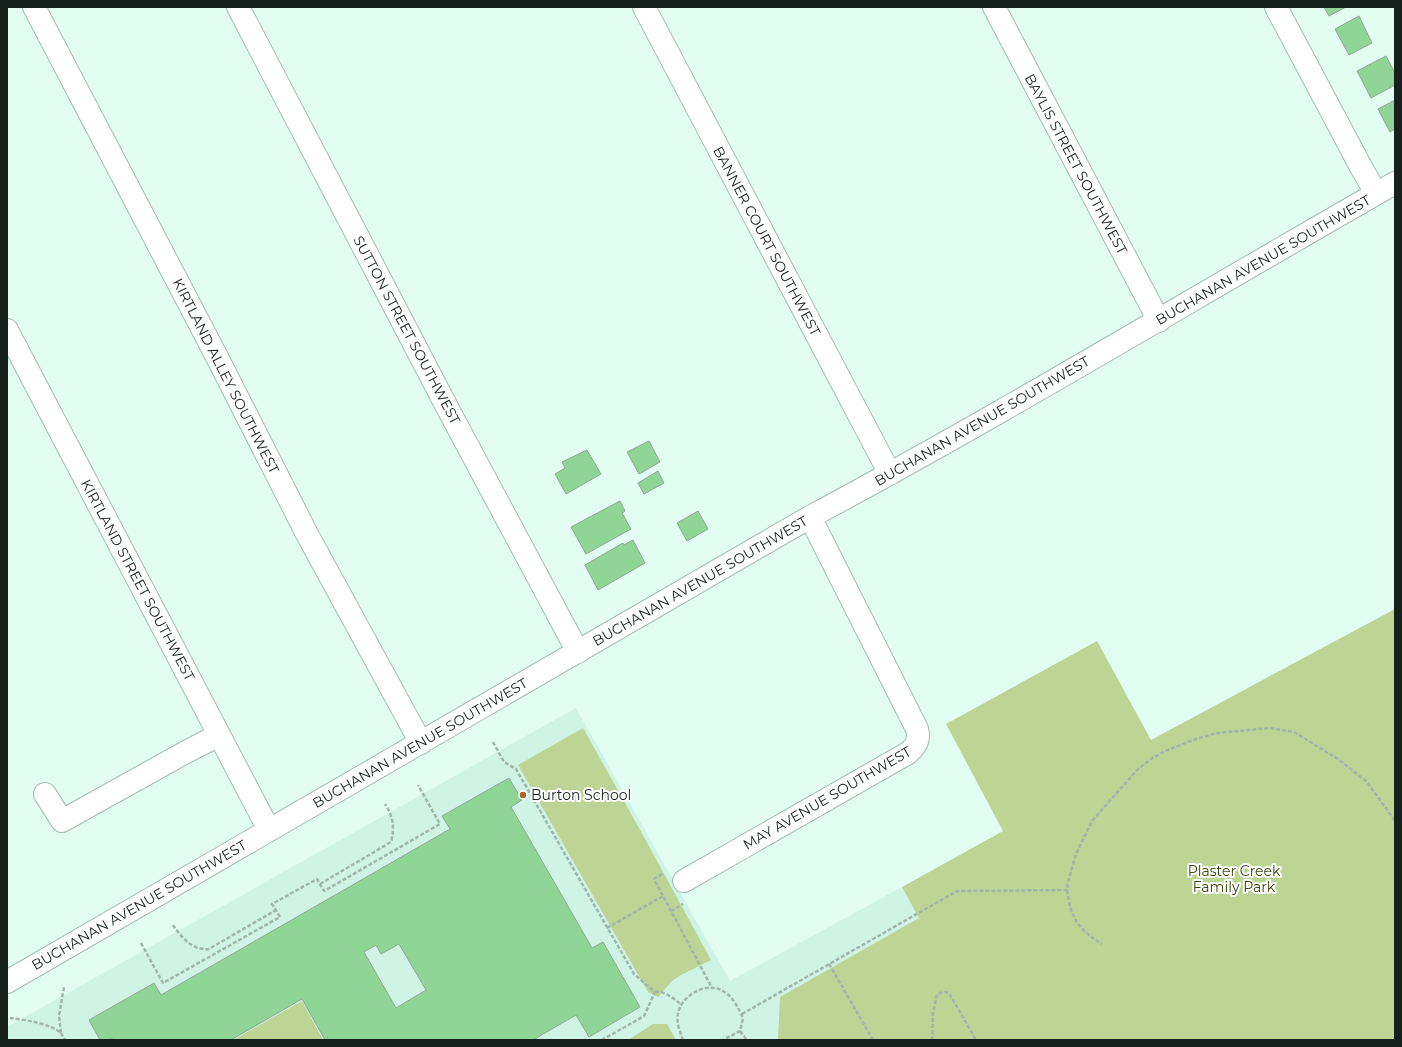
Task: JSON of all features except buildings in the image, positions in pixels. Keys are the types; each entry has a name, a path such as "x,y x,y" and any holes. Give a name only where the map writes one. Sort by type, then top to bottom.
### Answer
{"street":[{"name":"KIRTLAND ALLEY SOUTHWEST","path":"34,7 210,343 307,534 421,743"},
{"name":"SUTTON STREET SOUTHWEST","path":"238,7 448,409 578,652"},
{"name":"BANNER COURT SOUTHWEST","path":"644,7 890,474"},
{"name":"BAYLIS STREET SOUTHWEST","path":"994,7 1159,321"},
{"path":"1276,7 1376,193"},
{"name":"BUCHANAN AVENUE SOUTHWEST","path":"7,982 810,517 890,474 1159,321 1395,183"},
{"name":"KIRTLAND STREET SOUTHWEST","path":"7,330 269,830"},
{"name":"MAY AVENUE SOUTHWEST","path":"675,876 908,753 917,743 919,736 917,729 810,517"},
{"path":"45,794 62,821 186,752 220,735"}],"path":[{"path":"1102,944 1082,929 1076,922 1070,907 1066,890 1076,854 1092,821 1138,769 1151,759 1166,751 1196,739 1217,733 1270,728 1294,732 1338,759 1367,782 1395,821"},
{"path":"493,742 504,762 516,770 634,974 655,992 665,994 682,1005"},
{"path":"141,943 163,983 280,917 272,904 317,879 324,891 440,824 418,785"},
{"path":"320,884 391,842 394,828 391,815 385,804"},
{"path":"675,876 654,879 712,988"},
{"path":"742,1014 957,891 1066,890"},
{"path":"607,928 663,896"},
{"path":"671,911 683,904"},
{"path":"173,925 189,943 205,949 276,910"},
{"path":"829,964 873,1040"},
{"path":"64,987 60,1016 61,1033 65,1040"},
{"path":"684,1040 679,1028 678,1020 678,1012 684,1000 695,992 702,989 712,988 722,990 729,996 734,1001 743,1018 740,1031 723,1040"},
{"path":"602,1040 644,1016 655,992"},
{"path":"932,1040 933,1014 937,994 944,992 949,994 976,1040"},
{"path":"10,1018 33,1022 61,1033"},
{"path":"740,1031 747,1040"}],"shaded area":[{"name":"Burton School","path":"576,708 730,981 902,887 943,960 875,1040 7,1040 7,1027"}],"green space":[{"name":"Plaster Creek Family Park","path":"1395,609 1395,1040 778,1040 780,997 919,918 902,887 1003,831 946,724 1097,641 1151,740"},
{"path":"583,728 711,960 672,981 658,997 648,992 518,765"},
{"path":"302,1001 323,1040 233,1040"},
{"path":"653,1024 667,1024 676,1040 628,1040"}],"place":[{"name":"Burton School","path":"523,795"}]}
